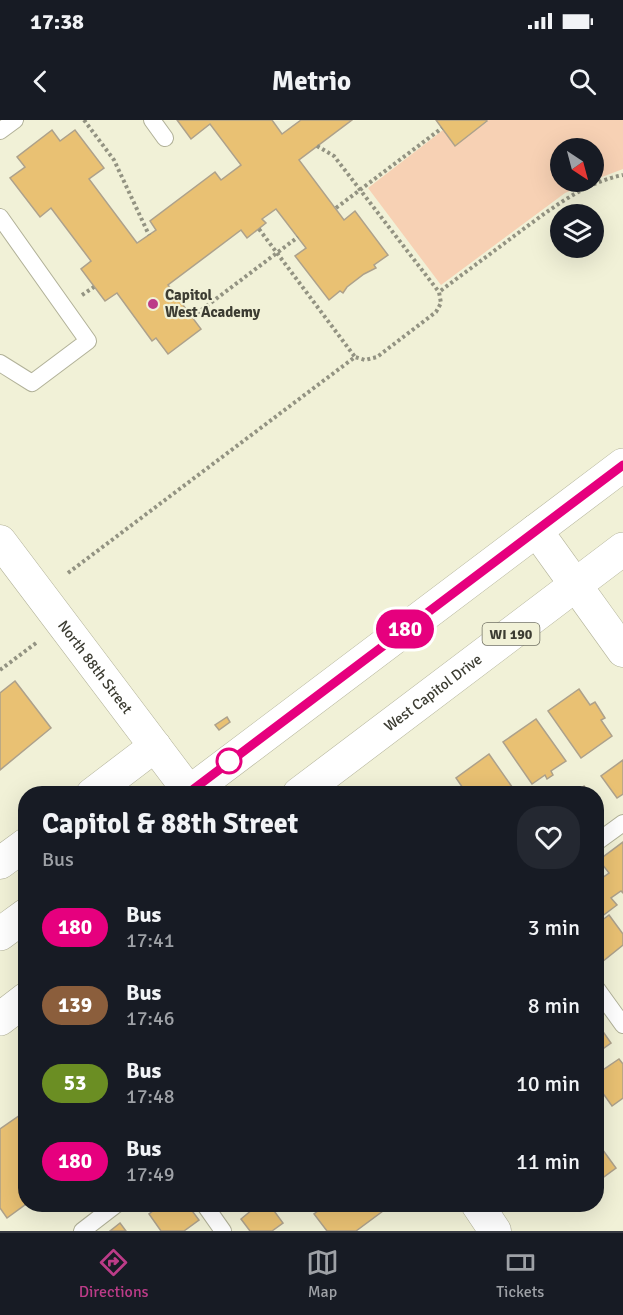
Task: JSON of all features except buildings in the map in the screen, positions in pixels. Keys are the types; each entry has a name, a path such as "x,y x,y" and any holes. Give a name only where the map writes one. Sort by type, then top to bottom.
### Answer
{"main road":[{"path":"198,786 623,465"},
{"name":"West Capitol Drive","path":"310,786 623,549"},
{"path":"0,934 18,921"},
{"path":"0,1019 18,1005"}],"street":[{"path":"536,530 623,651"},
{"name":"North 88th Street","path":"0,541 184,786"},
{"path":"102,786 155,746"},
{"path":"0,863 18,850"},
{"path":"482,1212 495,1231"}],"lane":[{"path":"0,132 15,120"},
{"path":"152,120 165,138"},
{"path":"0,217 88,341 32,383 0,363"},
{"path":"604,837 623,823"},
{"path":"604,999 623,1025"},
{"path":"82,1231 107,1212"},
{"path":"210,1212 223,1231"}],"path":[{"path":"84,120 114,160 149,235"},
{"path":"336,208 442,128"},
{"path":"259,229 355,357 365,360 377,357 436,312 441,303 439,292 334,156 317,146"},
{"path":"439,292 568,197 613,177 623,175"},
{"path":"192,317 298,237"},
{"path":"68,573 355,357"},
{"path":"0,670 36,643"}],"shaded area":[{"path":"486,120 623,120 623,169 604,176 604,138 550,138 550,192 567,192 441,285 368,188 443,130 455,145 487,122"}],"bus line":[{"name":"180","path":"198,786 623,465"}],"place":[{"name":"Capitol West Academy","path":"153,304"}]}
